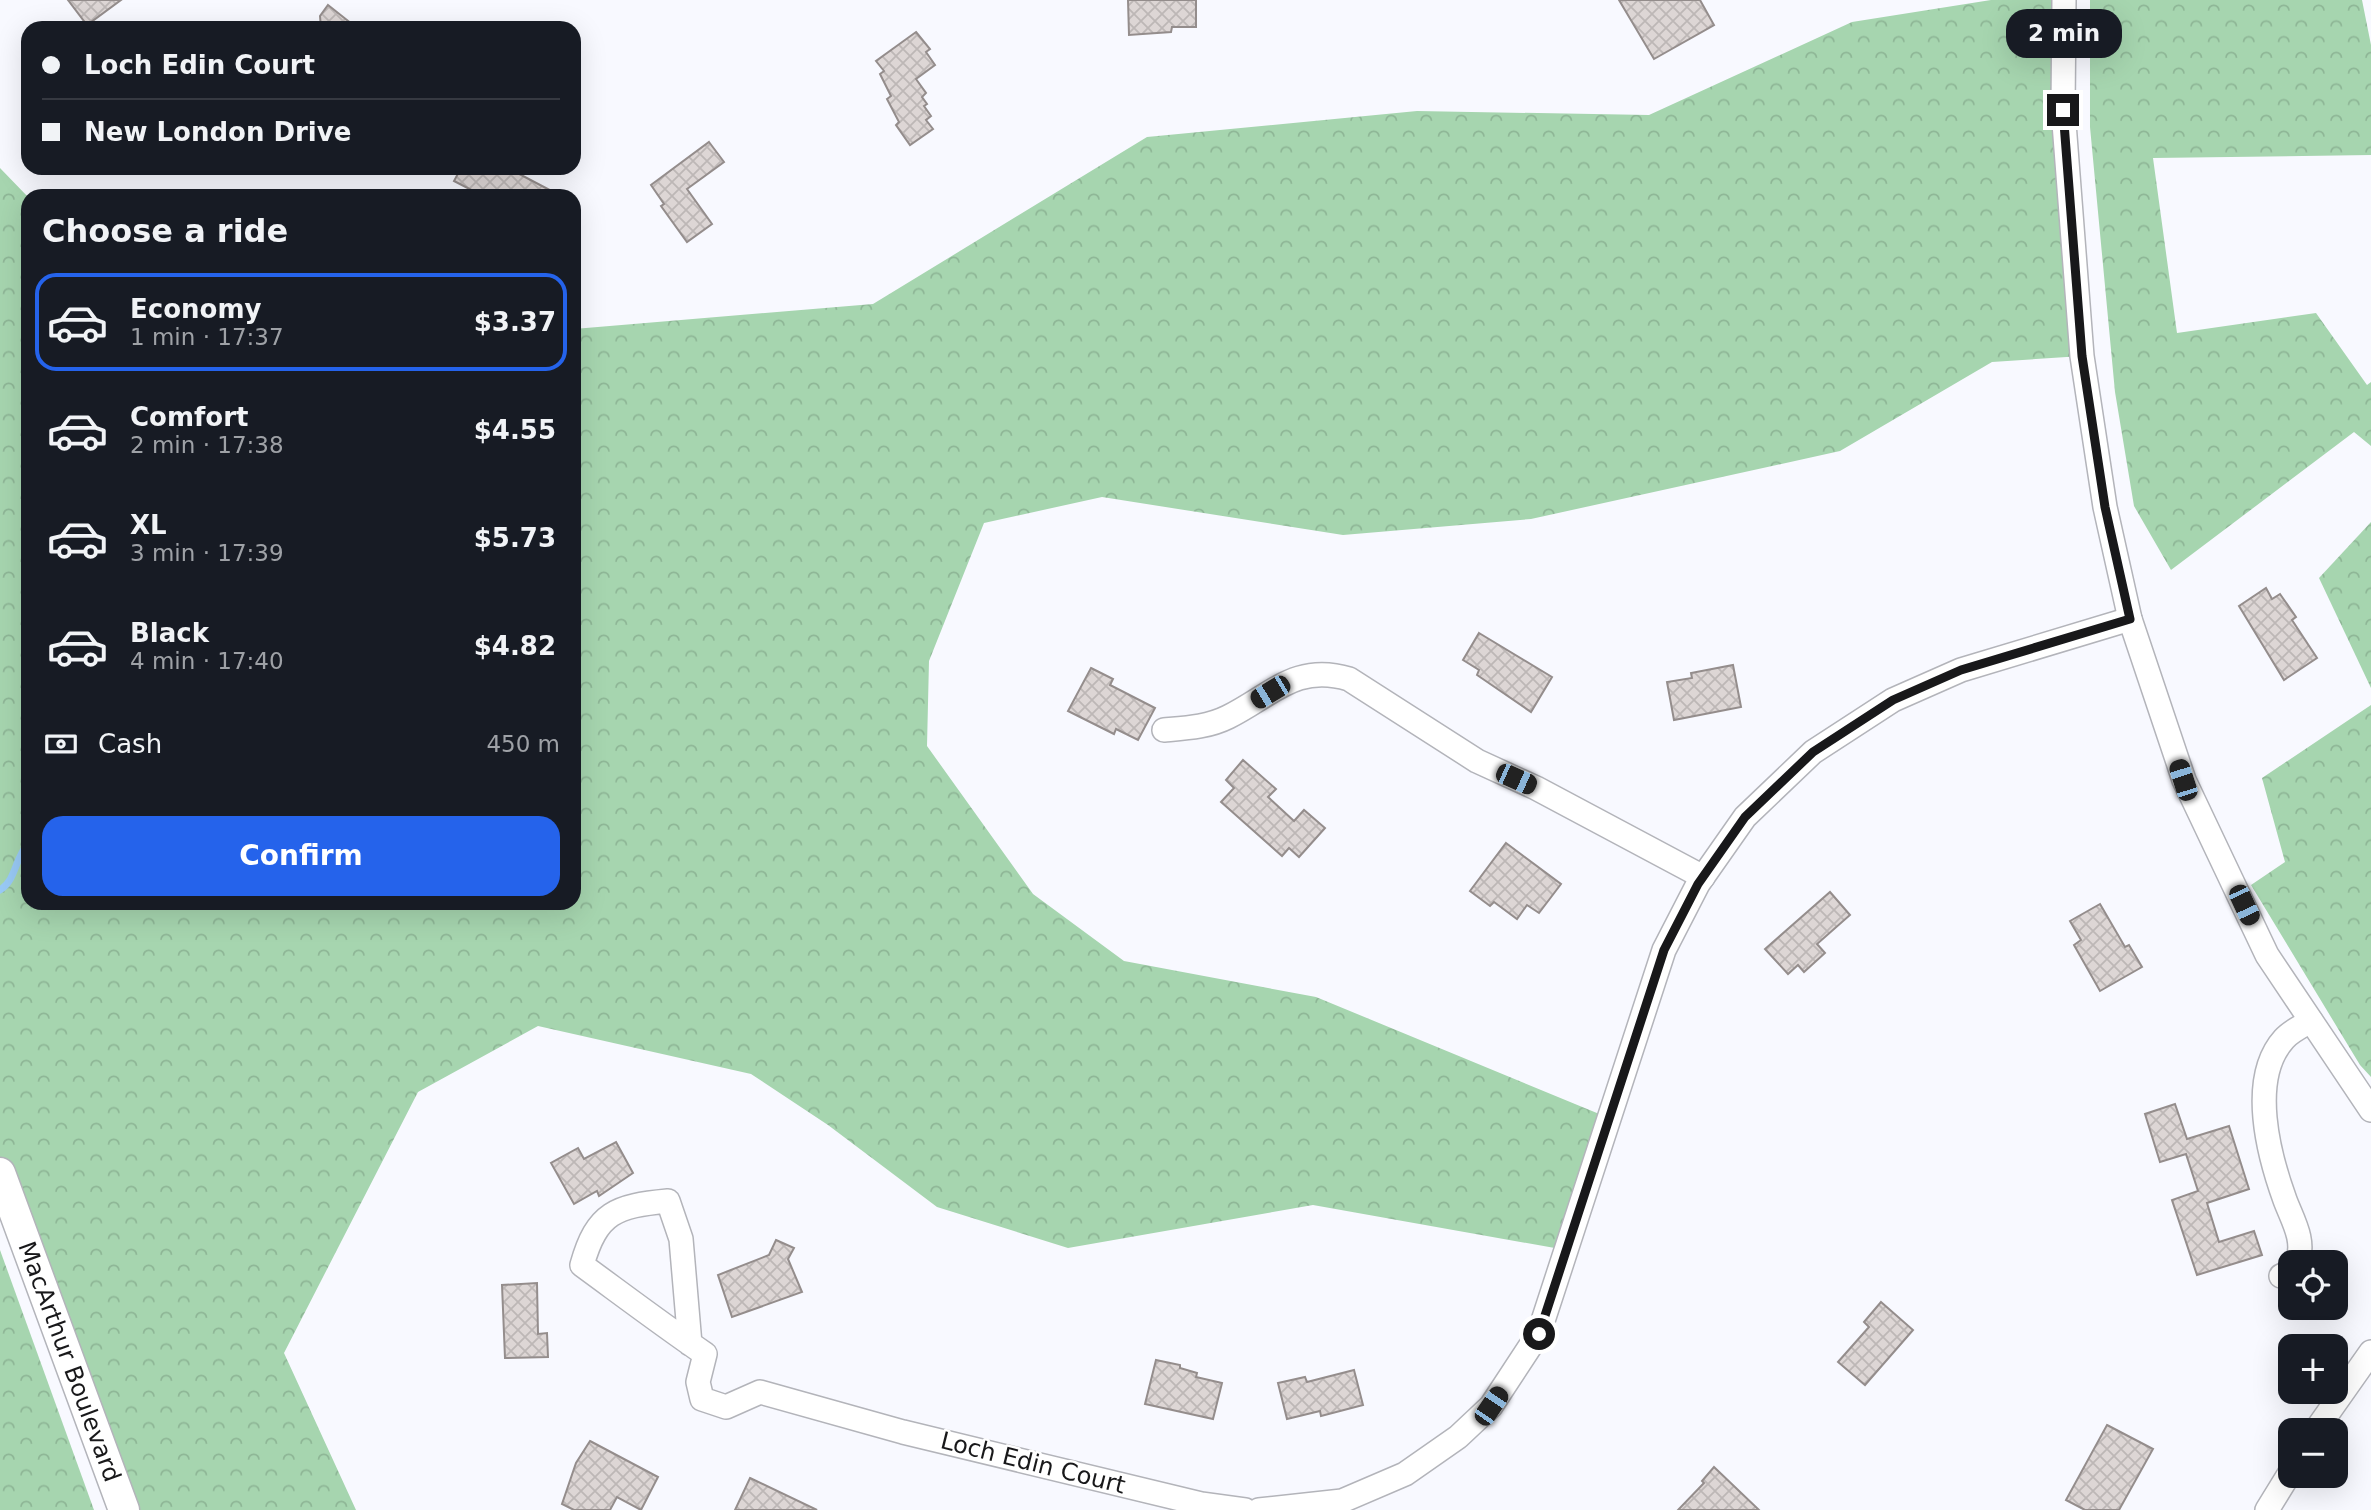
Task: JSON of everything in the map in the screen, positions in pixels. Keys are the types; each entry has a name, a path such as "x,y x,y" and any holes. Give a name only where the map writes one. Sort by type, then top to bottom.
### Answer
{"main road":[{"name":"MacArthur Boulevard","path":"0,1172 124,1510"}],"street":[{"path":"2064,0 2063,110 2082,356 2105,507 2130,619 2183,780 2267,955 2371,1110"},
{"path":"1259,1510 1342,1501 1405,1474 1458,1437 1491,1406 1539,1334 1664,950 1703,877 1745,817 1813,752 1893,700 1961,670 2130,619"},
{"path":"1164,730 1200,727 1227,717 1305,675 1330,673 1349,679 1476,761 1536,788 1703,877"},
{"path":"2296,1250 2300,1239 2265,1134 2266,1106 2270,1065 2282,1040 2311,1021"},
{"path":"668,1201 681,1239 690,1344 582,1265 590,1237 611,1214 636,1204 668,1201"},
{"name":"Loch Edin Court","path":"690,1344 705,1354 698,1382 702,1399 726,1407 760,1392 903,1432 1201,1504 1245,1510"},
{"path":"2324,1418 2371,1352"},
{"path":"2267,1510 2281,1488"}],"green space":[{"path":"1991,0 2064,0 2082,356 1992,362 1840,451 1531,519 1343,535 1102,497 984,523 929,661 927,746 1033,894 1124,961 1316,997 1609,1118 1566,1250 1313,1205 1068,1248 937,1207 828,1125 751,1074 538,1026 418,1092 284,1353 356,1510 124,1510 0,1173 0,168 21,190 21,910 581,910 581,328 873,304 1147,137 1417,111 1649,115 1852,22"},
{"path":"2090,0 2362,0 2371,45 2371,155 2153,158 2177,333 2316,313 2367,385 2371,382 2371,446 2354,432 2171,570 2134,506 2115,392 2090,127"},
{"path":"2371,522 2371,688 2319,578"},
{"path":"2371,705 2371,1077 2360,1065 2251,885 2285,862 2262,778"},
{"path":"0,1250 94,1510 0,1510"}],"building":[{"path":"68,0 121,0 92,21 84,21"},
{"path":"1128,0 1196,0 1196,27 1172,27 1171,32 1129,35"},
{"path":"1619,0 1700,0 1714,25 1654,59"},
{"path":"328,5 348,21 320,21 320,16"},
{"path":"916,32 930,49 926,52 935,65 916,79 926,93 922,97 931,116 926,120 933,129 910,145 896,125 899,122 887,99 891,96 880,74 884,71 876,61"},
{"path":"709,142 724,162 687,189 712,224 687,242 661,206 664,204 651,185"},
{"path":"457,175 521,175 548,189 469,189 454,181"},
{"path":"2266,588 2272,599 2280,594 2296,617 2292,620 2317,658 2284,680 2239,606"},
{"path":"1479,633 1552,677 1531,712 1477,675 1479,670 1463,660"},
{"path":"1733,665 1741,707 1674,720 1667,682 1692,678 1691,673"},
{"path":"1091,668 1113,679 1110,685 1155,708 1138,740 1116,729 1114,734 1068,711"},
{"path":"1243,760 1276,789 1268,797 1294,821 1304,810 1325,828 1299,857 1289,848 1282,856 1221,802 1234,788 1226,780"},
{"path":"1506,843 1561,884 1539,913 1527,905 1517,919 1494,902 1490,906 1470,891"},
{"path":"1830,892 1850,915 1817,944 1825,953 1804,972 1798,965 1788,974 1765,949"},
{"path":"2100,904 2125,947 2129,945 2142,967 2100,991 2074,945 2081,940 2070,921"},
{"path":"2175,1104 2187,1139 2229,1126 2249,1189 2207,1203 2219,1242 2254,1231 2262,1255 2197,1275 2172,1200 2198,1191 2186,1154 2160,1162 2145,1114"},
{"path":"616,1142 633,1173 599,1196 597,1191 574,1204 551,1163 578,1148 584,1159"},
{"path":"776,1240 794,1248 788,1259 802,1292 732,1317 718,1275 769,1255"},
{"path":"537,1283 538,1334 547,1333 548,1357 505,1358 502,1285"},
{"path":"1881,1302 1913,1330 1865,1385 1838,1362 1869,1327 1864,1322"},
{"path":"1156,1360 1180,1365 1180,1368 1197,1373 1196,1377 1222,1383 1213,1419 1145,1404"},
{"path":"1354,1370 1363,1405 1321,1416 1320,1411 1287,1419 1278,1383 1305,1377 1307,1382"},
{"path":"2107,1425 2153,1449 2119,1510 2085,1510 2066,1500"},
{"path":"590,1441 658,1477 641,1510 617,1497 610,1510 574,1510 562,1504 576,1463"},
{"path":"1714,1467 1759,1510 1678,1510 1704,1483 1702,1481"},
{"path":"750,1478 817,1510 735,1510"}],"waterway":[{"path":"0,890 9,881 21,854"}],"route":[{"path":"1539,1334 1664,950 1698,884 1745,817 1813,752 1893,700 1961,670 2130,619 2105,507 2082,356 2063,110"}]}
